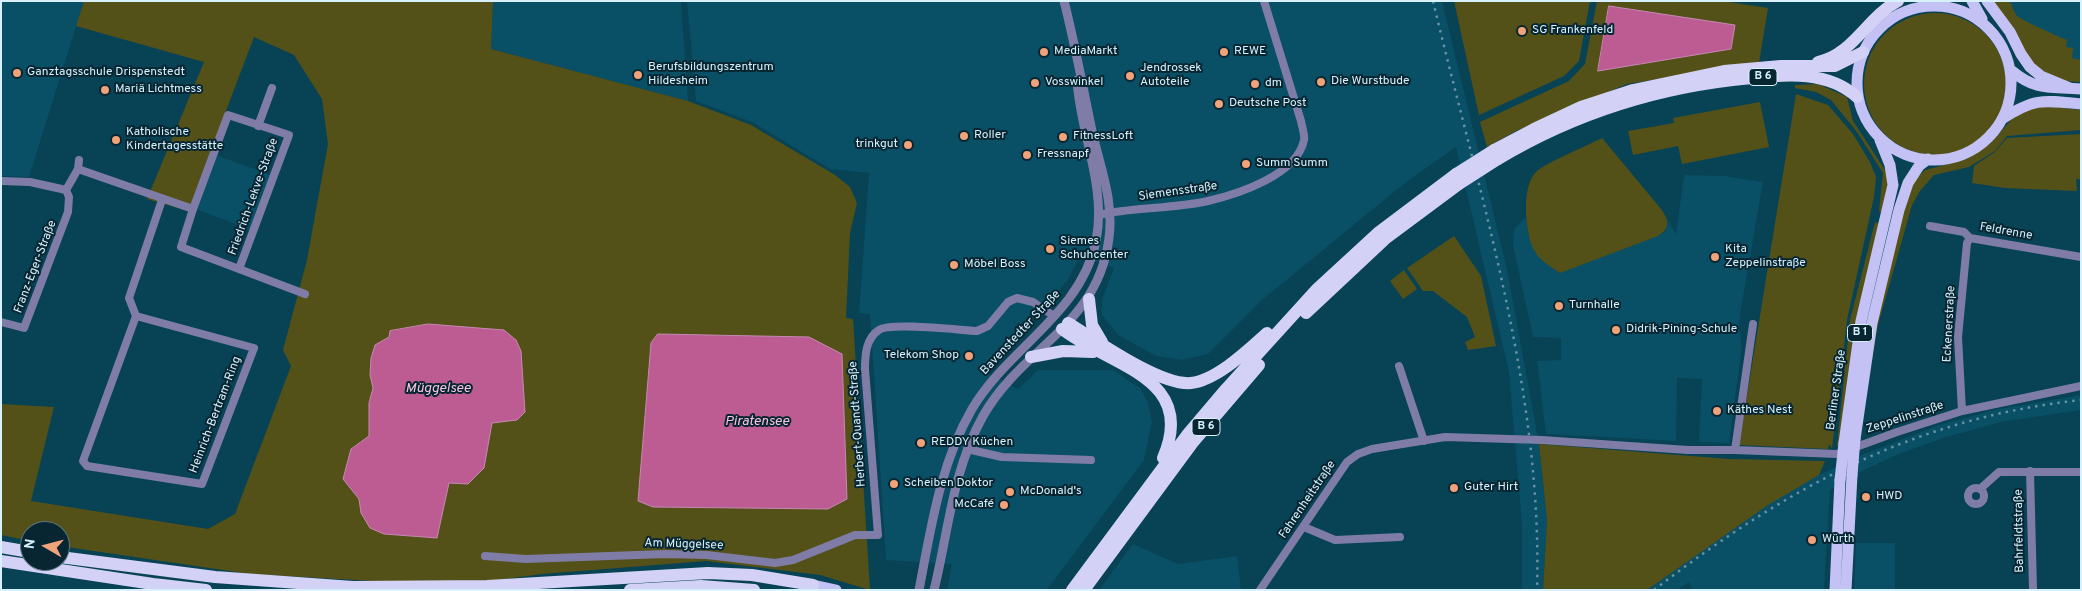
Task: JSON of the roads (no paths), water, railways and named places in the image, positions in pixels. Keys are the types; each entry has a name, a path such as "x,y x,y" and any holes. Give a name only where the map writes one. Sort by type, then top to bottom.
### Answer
{"highway":[{"path":"1796,66 1822,61 1839,55 1877,15 1898,1"},
{"name":"B 6","path":"1084,590 1194,441 1341,272 1355,259 1413,217 1457,179 1496,155 1525,133 1582,107 1633,90 1724,71 1796,66 1835,66 1864,52"},
{"name":"B 6","path":"1496,155 1593,113 1636,99 1707,83 1781,75 1808,76 1836,82 1857,96"},
{"name":"B 6","path":"1072,590 1155,476 1226,388 1316,290 1341,272"},
{"path":"1031,357 1063,351 1102,348 1160,377 1180,382 1200,381 1239,357 1316,290"},
{"path":"1089,299 1092,325 1102,348"},
{"path":"1065,326 1146,378 1163,393 1168,402 1173,424 1172,434 1155,476"},
{"path":"1,547 20,550"},
{"path":"70,558 215,577 353,587 487,586 660,574 708,573 752,575 814,585"},
{"path":"1,560 153,584 206,590"},
{"path":"630,590 701,586 754,590"}],"main road":[{"path":"1972,1 1982,19 2002,41 2008,54 2012,71 2010,100 2002,119 1988,136 1970,149 1949,157 1928,159 1898,152 1880,140 1862,117 1857,96 1856,75 1864,52 1874,35 1889,22 1917,8 1937,4 1964,11 1982,19"},
{"path":"1987,1 2010,32 2030,67 2040,76 2076,88"},
{"path":"2012,71 2029,83 2037,86 2076,88"},
{"path":"2002,119 2020,107 2038,101 2081,104"},
{"name":"Berliner Straße","path":"1846,590 1855,439 1872,323 1894,208 1893,175 1880,140"},
{"name":"Berliner Straße","path":"1894,208 1919,166 1928,159"},
{"name":"Berliner Straße","path":"1835,590 1840,480 1862,321 1890,225"},
{"path":"814,585 836,590"}],"street":[{"name":"Bavenstedter Straße","path":"935,589 950,504 968,449 983,416 999,392 1031,357 1065,326 1089,299 1106,255 1110,212 1107,186 1092,132 1064,1"},
{"name":"Siemensstraße","path":"1098,215 1218,198 1261,183 1284,170 1296,158 1304,139 1301,122 1264,1"},
{"name":"Bavenstedter Straße","path":"919,590 945,472 972,409 1008,363 1071,298 1089,266 1096,240 1098,215 1087,133 1078,95 1076,58"},
{"name":"Friedrich-Lekve-Straße","path":"258,126 272,88"},
{"name":"Friedrich-Lekve-Straße","path":"239,269 289,135 228,115 180,247 305,294"},
{"path":"1,181 30,182 66,190 78,169 79,160"},
{"path":"78,169 162,200 193,209"},
{"name":"Franz-Eger-Straße","path":"1,322 24,328 68,212 69,197 66,190"},
{"path":"136,316 129,298 162,200"},
{"name":"Feldrenne","path":"1930,226 1964,232 1970,238 2081,257"},
{"name":"Eckenerstraße","path":"1962,411 1958,337 1967,243 1970,238"},
{"name":"Herbert-Quandt-Straße","path":"878,535 865,369 868,342 874,333 889,326 977,331 988,326 1008,302 1017,298 1033,302 1065,326"},
{"name":"Heinrich-Bertram-Ring","path":"136,316 254,348 202,484 87,466 83,461 136,316"},
{"path":"1734,450 1753,324"},
{"path":"1399,366 1424,442"},
{"name":"Zeppelinstraße","path":"1511,439 1688,450 1837,454 1962,411 2081,386"},
{"name":"Fahrenheitstraße","path":"1260,590 1347,462 1358,454 1372,449 1424,442 1445,437 1511,439"},
{"path":"968,449 1002,458 1091,460"},
{"name":"Bahrfeldtstraße","path":"2030,471 2033,590"},
{"path":"1980,489 1999,472 2081,472"},
{"path":"1304,527 1335,540 1400,537"},
{"name":"Am Müggelsee","path":"485,556 526,559 665,554 707,555 775,563 793,560 856,535 878,535"}],"water":[{"path":"1609,6 1735,25 1731,49 1598,71"},
{"name":"Müggelsee","path":"428,324 504,330 516,340 521,351 525,412 517,420 492,423 484,468 468,484 449,483 437,538 384,534 370,528 361,513 359,499 343,479 351,449 369,436 369,403 373,388 370,375 371,358 375,345 389,337 390,331"},
{"name":"Piratensee","path":"658,334 809,337 842,354 847,499 828,509 653,507 638,501 651,343"}],"railway":[{"path":"1433,1 1488,219 1519,367 1530,441 1536,515 1537,590"},
{"path":"1654,590 1752,520 1803,490 1854,464 1907,441 1962,423 2020,409 2081,400"}],"place":[{"name":"SG Frankenfeld","path":"1522,31"},
{"name":"MediaMarkt","path":"1044,52"},
{"name":"REWE","path":"1224,52"},
{"name":"Ganztagsschule Drispenstedt","path":"17,73"},
{"name":"Berufsbildungszentrum Hildesheim","path":"638,75"},
{"name":"Jendrossek Autoteile","path":"1130,76"},
{"name":"Die Wurstbude","path":"1321,82"},
{"name":"Vosswinkel","path":"1035,83"},
{"name":"dm","path":"1255,84"},
{"name":"Mariä Lichtmess","path":"105,90"},
{"name":"Deutsche Post","path":"1219,104"},
{"name":"Roller","path":"964,136"},
{"name":"FitnessLoft","path":"1063,137"},
{"name":"Katholische Kindertagesstätte","path":"116,140"},
{"name":"trinkgut","path":"908,145"},
{"name":"Fressnapf","path":"1027,155"},
{"name":"Summ Summ","path":"1246,164"},
{"name":"Siemes Schuhcenter","path":"1050,249"},
{"name":"Kita Zeppelinstraße","path":"1715,257"},
{"name":"Möbel Boss","path":"954,265"},
{"name":"Turnhalle","path":"1559,306"},
{"name":"Didrik-Pining-Schule","path":"1616,330"},
{"name":"Telekom Shop","path":"969,356"},
{"name":"Käthes Nest","path":"1717,411"},
{"name":"REDDY Küchen","path":"921,443"},
{"name":"Scheiben Doktor","path":"894,484"},
{"name":"Guter Hirt","path":"1454,488"},
{"name":"McDonald's","path":"1010,492"},
{"name":"HWD","path":"1866,497"},
{"name":"McCafé","path":"1004,505"},
{"name":"Würth","path":"1812,540"}]}
